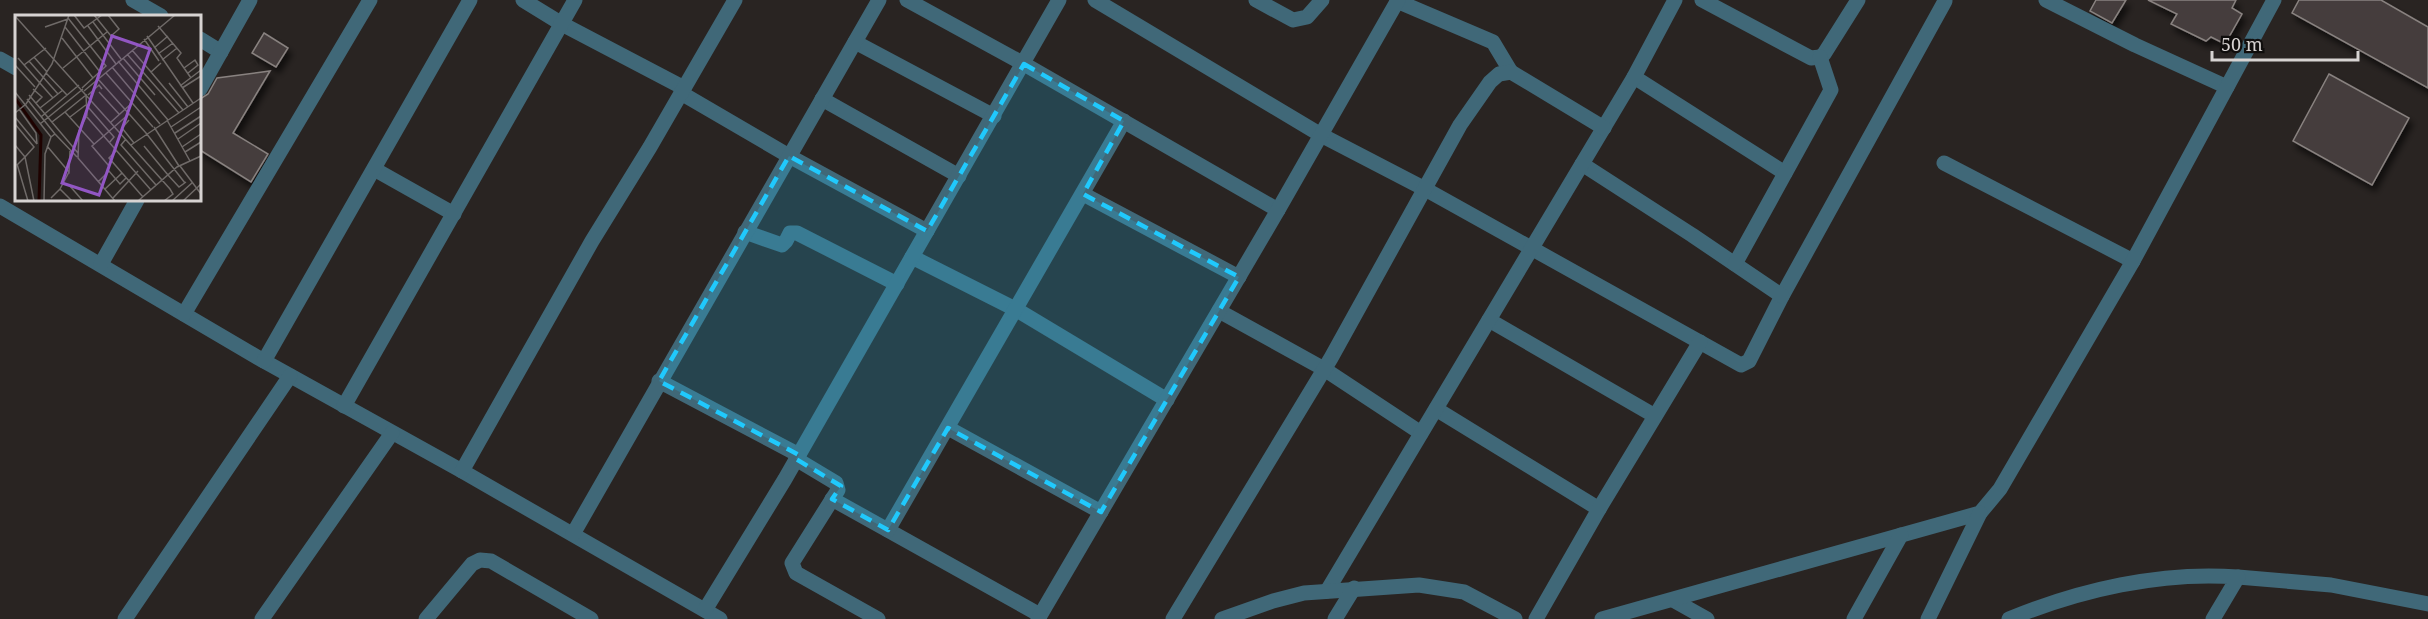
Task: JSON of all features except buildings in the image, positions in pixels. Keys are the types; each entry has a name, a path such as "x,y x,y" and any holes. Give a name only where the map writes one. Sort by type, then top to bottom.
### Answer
{"street":[{"path":"133,0 159,15"},
{"path":"201,87 250,0"},
{"path":"184,314 370,0"},
{"path":"264,361 470,0"},
{"path":"523,0 683,91 789,156 927,231"},
{"path":"344,406 575,0"},
{"path":"462,471 592,241 735,0"},
{"path":"573,534 879,0"},
{"path":"907,0 1024,64 1278,210"},
{"path":"1095,0 1322,135 1425,189 1741,364 1749,361 1782,296 1945,1"},
{"path":"1256,0 1293,20 1307,17 1322,0"},
{"path":"832,499 1039,617 1322,135 1397,0 1493,42 1511,72 1604,128"},
{"path":"1327,591 1604,128 1675,0"},
{"path":"1702,0 1811,58 1824,54 1858,0"},
{"path":"2046,0 2135,45 2227,87"},
{"path":"1928,619 1980,513 2000,489 2133,261 2274,0"},
{"path":"705,610 798,457 1024,64 1056,1"},
{"path":"201,40 221,52"},
{"path":"855,42 994,116"},
{"path":"1735,264 1831,90 1820,57"},
{"path":"0,59 15,67"},
{"path":"1173,619 1324,369 1460,125 1490,82 1499,74 1511,72"},
{"path":"1634,77 1785,173"},
{"path":"822,99 959,176"},
{"path":"888,530 1124,122"},
{"path":"1944,163 2133,261"},
{"path":"1581,164 1782,296"},
{"path":"374,169 454,214"},
{"path":"1083,194 1239,277"},
{"path":"101,264 136,201"},
{"path":"0,206 290,376 462,471 720,619"},
{"path":"745,232 782,245 790,233 797,233 897,284"},
{"path":"912,257 1017,310 1167,400"},
{"path":"1219,311 1324,369 1421,433"},
{"path":"1489,320 1654,416"},
{"path":"1536,619 1599,508 1700,342"},
{"path":"125,619 290,376"},
{"path":"659,381 798,457 836,483 838,490 792,562 793,568 796,573 878,619"},
{"path":"1436,409 1599,508"},
{"path":"948,428 1101,512"},
{"path":"262,619 392,433"},
{"path":"1602,619 1980,513"},
{"path":"1854,619 1901,536"},
{"path":"426,619 472,564 480,560 491,561 591,619"},
{"path":"2009,619 2042,605 2123,585 2198,575 2331,585 2428,604"},
{"path":"2213,619 2238,577"},
{"path":"1222,619 1304,593 1419,585 1444,587 1464,592 1515,619"},
{"path":"1335,619 1354,588"},
{"path":"1673,600 1707,619"}],"highlighted area":[{"path":"1024,64 1124,121 1083,194 1239,277 1101,512 948,428 888,530 832,499 841,486 796,459 799,455 659,381 789,156 927,231"}]}
